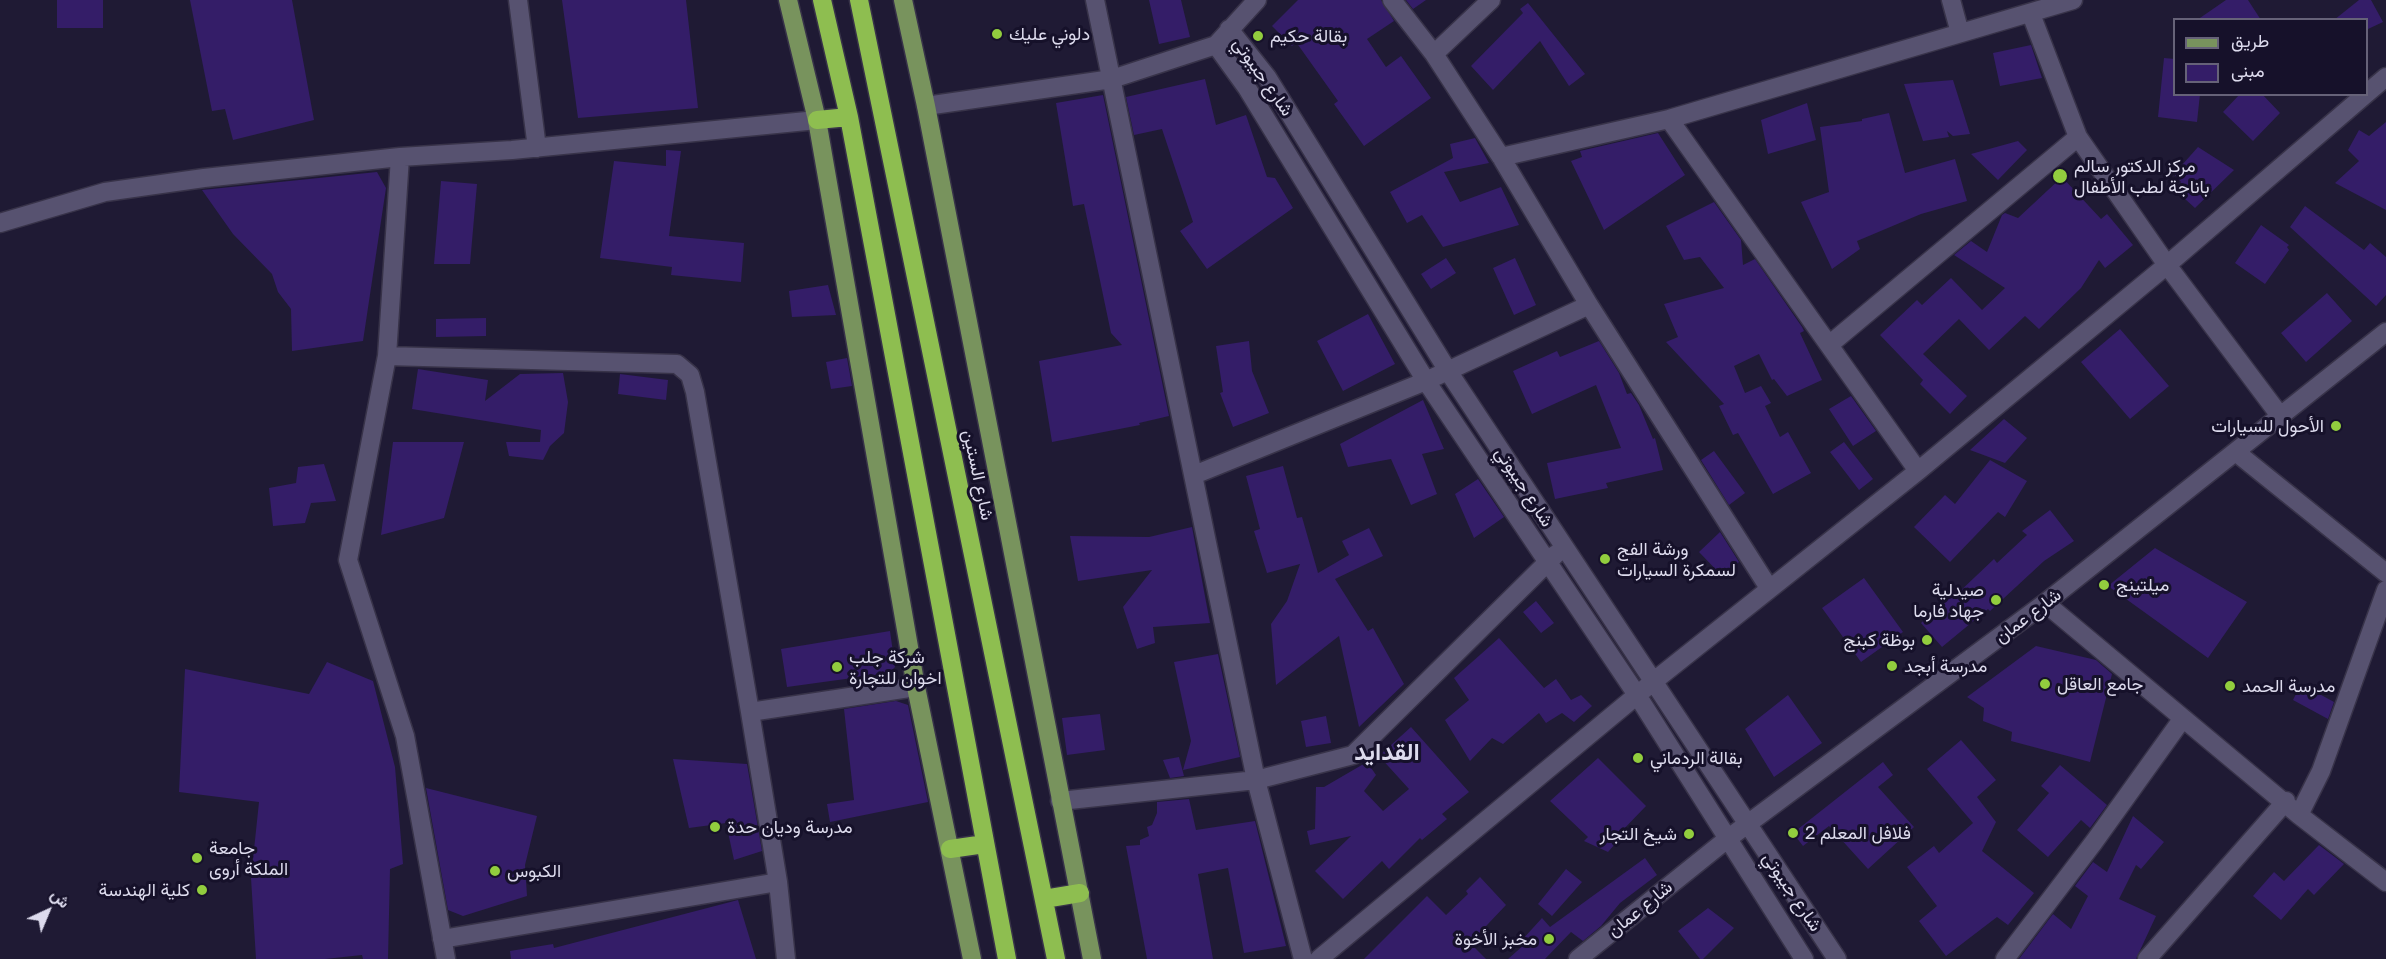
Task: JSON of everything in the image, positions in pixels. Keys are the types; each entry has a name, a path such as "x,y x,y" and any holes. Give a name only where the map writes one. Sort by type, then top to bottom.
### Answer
{"highway":[{"path":"822,0 849,117 1007,959"},
{"name":"شارع الستين","path":"859,0 1056,959"},
{"path":"817,120 849,117"},
{"path":"950,849 985,844"},
{"path":"1044,899 1080,893"}],"main road":[{"path":"788,0 817,120 916,687 972,959"},
{"name":"شارع الستين","path":"903,0 926,106 1092,959"}],"street":[{"path":"518,0 537,148"},
{"path":"1095,0 1256,780 1303,959"},
{"path":"1229,29 1257,0"},
{"path":"1392,0 1434,54 1501,157 1589,305 1769,588"},
{"path":"1434,54 1491,0"},
{"path":"1951,0 1960,33"},
{"path":"1501,157 1669,119 2073,0"},
{"path":"2031,14 2078,136 2166,265 2281,417"},
{"name":"شارع جيبوتي","path":"926,106 1112,79 1216,45 1229,29 1267,77 1448,371 1837,959"},
{"name":"شارع جيبوتي","path":"1216,45 1247,88 1426,381 1636,695 1726,840 1804,959"},
{"path":"2368,92 2386,77"},
{"path":"1319,959 1636,695 1918,471 2166,265 2364,96"},
{"path":"1669,119 1918,471"},
{"path":"0,222 105,192 400,157 537,148 817,120"},
{"path":"1829,345 2078,136"},
{"path":"400,157 387,356 348,560 405,736 446,959"},
{"path":"1194,475 1426,381 1589,305"},
{"name":"شارع عمان","path":"1578,959 1726,840 2045,603 2237,453 2386,332"},
{"path":"387,356 677,364 690,375 695,392 778,882 786,959"},
{"path":"2237,453 2386,573"},
{"path":"1060,801 1256,780 1353,755 1563,548"},
{"path":"2299,815 2321,771 2386,590"},
{"path":"2045,603 2286,801 2299,815 2386,882"},
{"path":"750,712 916,687"},
{"path":"2005,959 2094,842 2183,718"},
{"path":"2147,959 2286,801"},
{"path":"442,939 778,882"}],"building":[{"path":"57,0 103,0 103,28 57,28"},
{"path":"190,0 292,0 314,120 233,140 225,109 212,111"},
{"path":"562,0 686,0 698,108 578,118"},
{"path":"1149,0 1181,0 1190,37 1159,44"},
{"path":"1298,0 1381,0 1394,21 1367,39 1386,67 1401,56 1431,98 1364,146 1334,104 1338,101 1296,42 1292,46 1272,26"},
{"path":"1406,0 1426,0 1413,9"},
{"path":"2226,0 2248,0 2260,18 2200,18"},
{"path":"2359,0 2371,0 2383,22 2368,29 2368,18 2336,18"},
{"path":"1528,3 1585,74 1569,86 1540,41 1493,90 1471,66 1523,13 1520,9"},
{"path":"2031,45 2042,78 2000,86 1993,53"},
{"path":"2164,58 2173,59 2173,96 2200,96 2197,122 2158,117"},
{"path":"1205,79 1216,125 1246,115 1267,177 1275,178 1293,208 1207,269 1180,231 1193,222 1162,129 1134,135 1126,97"},
{"path":"1953,80 1970,134 1953,136 1947,131 1949,137 1923,141 1904,84"},
{"path":"1103,95 1169,416 1139,423 1140,425 1052,442 1039,361 1122,345 1111,333 1084,204 1073,206 1056,103"},
{"path":"2238,96 2264,96 2280,113 2253,141 2223,112"},
{"path":"1807,103 1816,140 1768,154 1761,120"},
{"path":"1889,113 1905,173 1955,159 1967,201 1921,214 1857,241 1860,249 1832,269 1801,202 1829,192 1820,127 1862,121 1862,119"},
{"path":"2386,122 2386,210 2335,183 2359,161 2348,150 2359,130 2369,136"},
{"path":"1658,133 1685,175 1604,230 1571,161 1582,157 1580,151"},
{"path":"1475,138 1489,163 1444,172 1460,202 1501,187 1519,225 1443,247 1422,215 1407,223 1390,192 1453,158 1450,144"},
{"path":"2018,141 2027,150 1998,180 1971,154"},
{"path":"2198,147 2234,170 2195,208 2175,190 2181,182 2174,174"},
{"path":"666,150 681,151 669,236 744,243 741,282 671,275 672,267 600,258 614,161 666,166"},
{"path":"377,172 386,188 363,341 292,351 291,309 278,292 272,274 233,234 202,190"},
{"path":"2062,177 2101,219 2107,214 2133,245 2105,268 2099,260 2081,288 2039,329 2025,316 1989,350 1959,319 1923,354 1967,396 1950,414 1920,384 1923,380 1880,335 1917,300 1922,305 1951,278 1982,310 2005,288 1954,255 1971,241 1987,252 2002,215 2005,213 2018,218"},
{"path":"441,181 477,184 470,264 434,264"},
{"path":"1714,202 1741,240 1743,265 1755,259 1802,327 1804,331 1800,333 1822,380 1787,396 1774,379 1772,380 1759,354 1734,366 1745,393 1761,386 1771,403 1765,406 1780,437 1788,432 1811,473 1773,494 1738,433 1733,435 1719,406 1724,404 1666,342 1678,337 1664,304 1724,288 1700,257 1684,260 1666,226"},
{"path":"2305,206 2364,250 2370,243 2386,257 2386,295 2376,306 2290,227"},
{"path":"2261,225 2289,245 2287,247 2289,250 2265,284 2235,263"},
{"path":"1446,258 1456,273 1431,289 1421,274"},
{"path":"1515,258 1536,305 1514,315 1493,268"},
{"path":"828,285 836,315 792,317 789,291"},
{"path":"2327,293 2352,321 2306,362 2281,333"},
{"path":"1368,314 1395,364 1343,391 1317,341"},
{"path":"486,318 486,336 436,337 436,319"},
{"path":"2120,329 2169,386 2130,419 2081,362"},
{"path":"1249,341 1252,371 1269,413 1233,427 1220,393 1223,392 1216,346"},
{"path":"1599,341 1619,373 1627,394 1631,393 1639,405 1653,439 1655,438 1663,470 1606,483 1608,488 1555,499 1547,463 1621,448 1596,385 1532,414 1513,371 1557,351 1560,357"},
{"path":"847,358 852,386 831,389 826,362"},
{"path":"418,369 488,380 485,401 520,374 563,373 568,402 564,433 550,446 543,460 509,456 506,442 540,442 541,430 412,409"},
{"path":"620,374 668,380 666,400 618,394"},
{"path":"1851,396 1876,431 1853,446 1829,409"},
{"path":"1423,400 1444,449 1422,454 1437,494 1411,505 1391,459 1348,467 1340,444"},
{"path":"2004,419 2027,438 2005,463 1970,450"},
{"path":"393,442 464,442 444,518 381,535"},
{"path":"1844,442 1873,479 1859,490 1830,452"},
{"path":"1714,451 1745,493 1729,505 1701,460"},
{"path":"1990,460 2027,481 2005,517 1998,512 1950,562 1914,527 1945,495 1955,504"},
{"path":"324,464 336,501 311,503 305,523 273,526 269,488 296,483 298,467"},
{"path":"1283,466 1297,518 1302,517 1318,573 1349,555 1342,541 1369,528 1383,556 1335,579 1368,631 1373,628 1404,684 1359,727 1339,636 1276,685 1271,624 1287,601 1300,564 1267,573 1254,531 1260,529 1246,476"},
{"path":"1478,479 1504,517 1474,538 1455,494"},
{"path":"2050,510 2074,541 2044,561 1990,611 1988,609 1942,647 1921,623 1955,592 1957,594 1994,559 1997,563 2027,535 2022,531"},
{"path":"1192,527 1210,623 1153,627 1155,643 1137,649 1123,607 1152,570 1078,581 1070,536 1149,537"},
{"path":"1720,532 1739,562 1723,577 1699,552"},
{"path":"2155,548 2247,602 2208,658 2108,586"},
{"path":"1864,578 1903,632 1861,662 1822,608"},
{"path":"1536,601 1554,623 1541,633 1523,612"},
{"path":"890,631 895,667 889,673 787,687 781,649"},
{"path":"1499,638 1544,688 1556,679 1571,700 1581,695 1592,706 1574,722 1562,713 1546,723 1539,713 1503,744 1492,738 1470,761 1445,720 1469,700 1454,678"},
{"path":"2036,646 2096,660 2112,674 2090,762 2011,741 2012,732 1983,721 1984,708 1967,697"},
{"path":"1218,654 1240,757 1183,770 1191,741 1174,662"},
{"path":"327,662 373,681 395,767 403,864 390,869 388,959 363,959 362,955 325,959 256,959 251,878 259,802 179,792 185,669 309,694"},
{"path":"2301,684 2334,702 2328,719 2293,700"},
{"path":"1788,695 1822,743 1774,777 1745,729"},
{"path":"896,701 908,705 928,802 830,822 827,804 854,800 844,709"},
{"path":"1100,714 1105,750 1067,755 1062,718"},
{"path":"1326,716 1331,743 1306,747 1301,721"},
{"path":"1411,727 1469,792 1442,814 1447,819 1422,840 1420,838 1389,869 1382,861 1343,899 1315,871 1351,836 1310,845 1307,831 1315,829 1316,787 1324,787 1367,762 1376,775 1364,791 1383,811 1409,789 1379,756"},
{"path":"1961,740 1996,780 1977,797 1996,822 1982,851 2034,893 2008,925 1997,917 1946,956 1919,921 1937,906 1907,867 1934,846 1939,853 1973,823 1927,769"},
{"path":"1179,757 1184,776 1170,778 1163,760"},
{"path":"1598,758 1646,806 1620,833 1623,835 1608,852 1584,841 1588,837 1550,801"},
{"path":"673,759 747,764 762,851 734,860 726,823 689,828"},
{"path":"1883,762 1893,775 1878,787 1914,827 1868,869 1829,826 1803,846 1793,833"},
{"path":"2060,765 2107,805 2090,828 2081,820 2048,857 2017,830 2049,793 2041,786"},
{"path":"426,788 537,816 525,865 527,896 463,916 448,910"},
{"path":"1189,799 1196,830 1255,821 1286,946 1244,953 1228,868 1198,874 1213,959 1147,959 1126,846 1140,845 1140,840 1149,836 1147,827 1152,825 1157,813 1157,802"},
{"path":"2133,816 2164,842 2141,869 2136,865 2119,899 2156,916 2136,959 2019,959 2053,914 2071,929 2088,896 2075,886 2093,862 2107,872"},
{"path":"2319,845 2344,864 2314,895 2308,889 2281,920 2253,896 2274,872 2284,881"},
{"path":"1645,858 1657,875 1620,903 1601,926 1583,941 1571,932 1545,959 1508,959 1525,944 1522,940 1542,918 1550,927"},
{"path":"1566,869 1582,882 1552,916 1538,904"},
{"path":"1480,877 1506,905 1470,943 1486,959 1364,959 1427,896 1446,915 1468,894 1466,891"},
{"path":"738,900 756,959 511,959 510,951 553,944 554,948"},
{"path":"1708,908 1734,928 1703,959 1700,959 1678,931"}],"place":[{"name":"دلوني عليك","path":"997,34"},
{"name":"بقالة حكيم","path":"1258,36"},
{"name":"مركز الدكتور سالم باناجة لطب الأطفال","path":"2060,176"},
{"name":"الأحول للسيارات","path":"2336,426"},
{"name":"ورشة الفج لسمكرة السيارات","path":"1605,559"},
{"name":"ميلتينج","path":"2104,585"},
{"name":"صيدلية جهاد فارما","path":"1996,600"},
{"name":"بوظة كبنج","path":"1927,640"},
{"name":"مدرسة أبجد","path":"1892,666"},
{"name":"شركة جلب اخوان للتجارة","path":"837,667"},
{"name":"جامع العاقل","path":"2045,684"},
{"name":"مدرسة الحمد","path":"2230,686"},
{"name":"بقالة الردماني","path":"1638,758"},
{"name":"مدرسة وديان حدة","path":"715,827"},
{"name":"فلافل المعلم 2","path":"1793,833"},
{"name":"شيخ التجار","path":"1689,834"},
{"name":"جامعة الملكة أروى","path":"197,858"},
{"name":"الكبوس","path":"495,871"},
{"name":"كلية الهندسة","path":"202,890"},
{"name":"مخبز الأخوة","path":"1549,939"}],"district":[{"name":"القدايد","path":"1387,752"}]}
